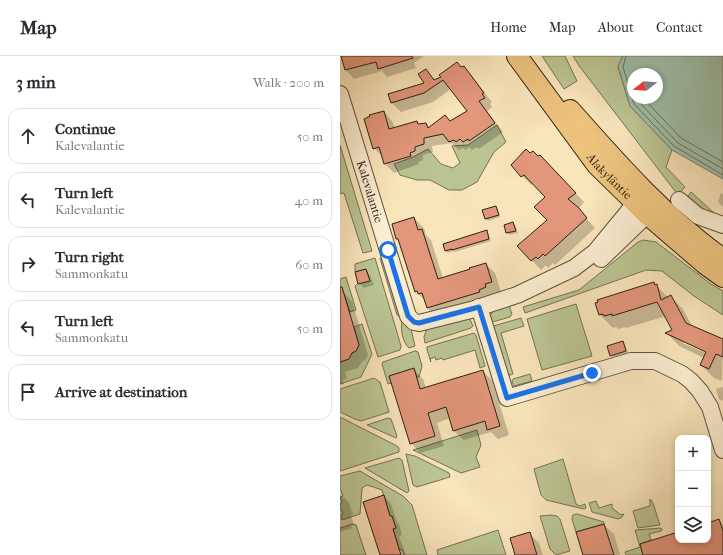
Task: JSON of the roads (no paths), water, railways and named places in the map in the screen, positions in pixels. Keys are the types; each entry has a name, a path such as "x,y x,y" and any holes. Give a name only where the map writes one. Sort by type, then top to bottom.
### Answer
{"main road":[{"name":"Alakyläntie","path":"517,56 597,165 646,204 723,259"},
{"name":"Alakyläntie","path":"528,56 646,204 705,264 723,277"}],"street":[{"name":"Kalevalantie","path":"340,94 408,316 414,322 419,323 479,307 516,295 574,268 595,252 609,236 646,204"},
{"path":"679,200 698,216 723,225"},
{"path":"479,307 507,398 630,361 655,361 682,374 700,391 710,407 723,450"}],"water":[{"path":"623,56 723,56 723,179 672,150 630,106 629,104 663,104 663,68 627,68 627,96 618,66"}]}
